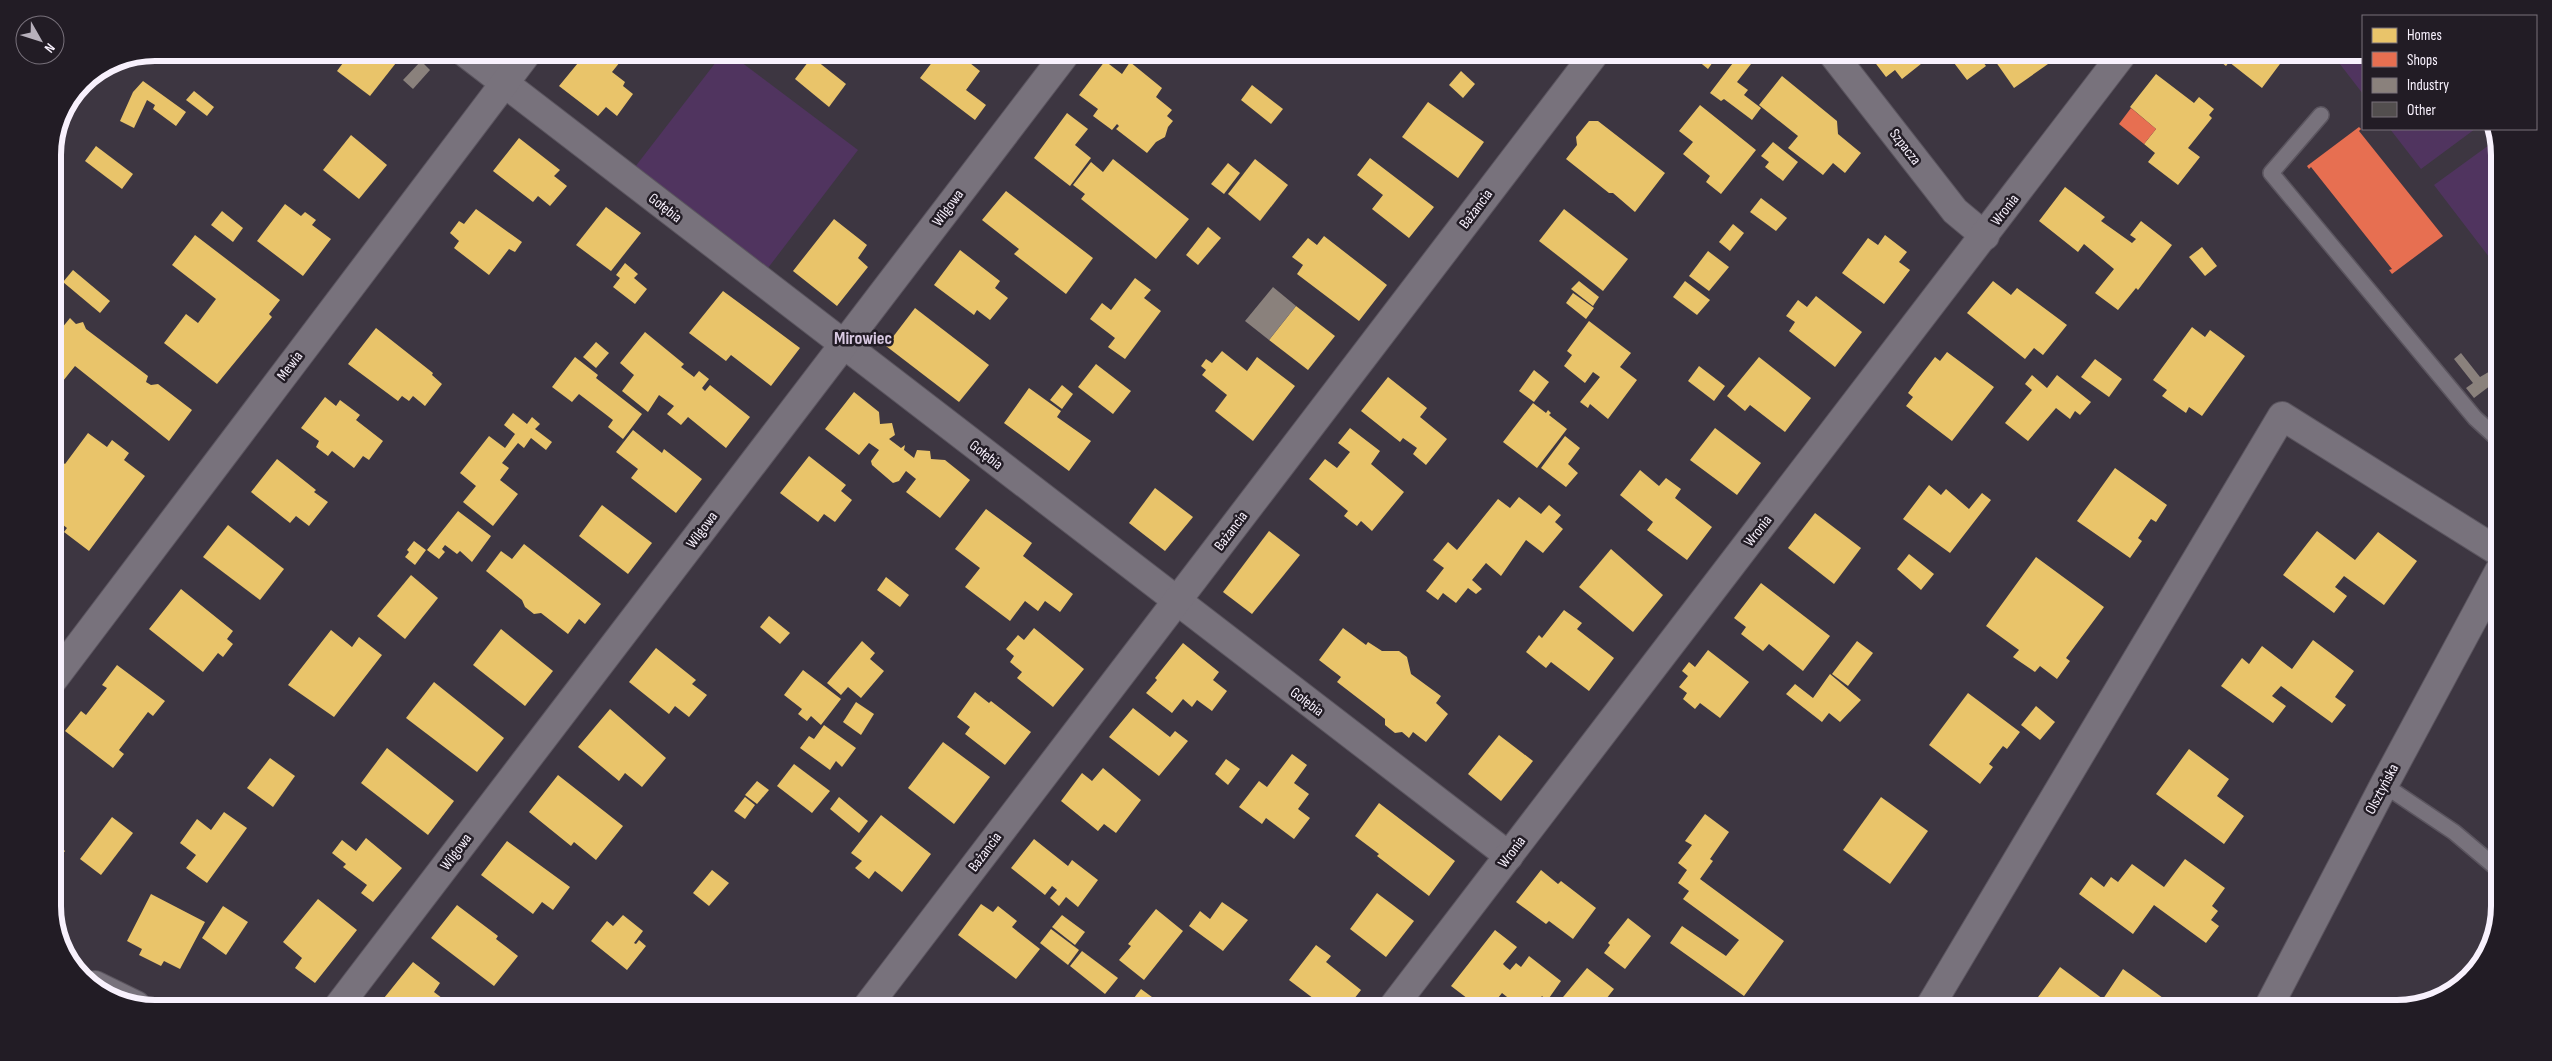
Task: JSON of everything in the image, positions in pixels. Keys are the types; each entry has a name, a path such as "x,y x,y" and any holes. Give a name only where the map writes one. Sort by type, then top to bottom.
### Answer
{"street":[{"name":"Gołębia","path":"475,61 843,346 1509,856"},
{"name":"Mewia","path":"61,669 521,61"},
{"name":"Wilgowa","path":"343,1000 1060,61"},
{"name":"Bażancia","path":"872,1000 1589,61"},
{"name":"Szpacza","path":"1838,61 1955,211 1984,236"},
{"name":"Wronia","path":"1398,1000 2117,61"},
{"path":"1934,1000 2282,416 2491,547"},
{"name":"Olsztyńska","path":"2272,1000 2384,785 2491,593"}],"lane":[{"path":"2321,115 2272,173 2475,418 2491,433"},
{"path":"2384,785 2454,832 2491,863"}],"shaded area":[{"path":"717,61 740,61 858,150 768,268 635,167"},
{"path":"2338,61 2362,61 2362,93"},
{"path":"2391,130 2474,130 2421,169"},
{"path":"2490,144 2491,260 2434,185"}],"building: Homes":[{"path":"344,61 398,61 370,96 337,71"},
{"path":"580,61 621,61 612,72 625,82 623,86 633,94 617,116 606,107 598,116 559,86"},
{"path":"809,61 817,61 846,84 829,107 795,79"},
{"path":"933,61 967,61 980,71 966,90 986,105 975,120 920,78"},
{"path":"1105,61 1122,74 1130,62 1162,88 1156,97 1172,110 1167,116 1173,121 1168,127 1165,137 1156,142 1147,153 1116,129 1119,126 1117,124 1112,130 1093,116 1098,109 1079,95"},
{"path":"1698,61 1714,61 1708,69"},
{"path":"1734,61 1747,61 1751,64 1737,82 1748,90 1744,95 1761,108 1752,120 1724,99 1721,101 1710,93"},
{"path":"1874,61 1925,61 1902,79 1895,70 1886,77"},
{"path":"1953,61 1984,61 1983,62 1986,66 1967,80"},
{"path":"1995,61 2046,61 2048,64 2014,88"},
{"path":"2220,61 2282,61 2262,88 2229,62 2226,66"},
{"path":"1461,71 1475,84 1463,98 1449,85"},
{"path":"2156,74 2194,103 2199,97 2214,109 2209,115 2212,118 2188,148 2200,157 2178,185 2148,162 2155,153 2144,144 2156,129 2130,107"},
{"path":"1782,76 1837,121 1838,134 1861,153 1845,173 1833,163 1823,175 1788,148 1798,136 1759,105"},
{"path":"143,81 186,112 176,126 153,109 155,105 147,100 134,128 120,121 133,92"},
{"path":"1252,85 1283,109 1271,124 1241,100"},
{"path":"194,91 214,107 207,116 186,100"},
{"path":"1428,102 1484,142 1458,178 1402,137"},
{"path":"1700,105 1756,150 1721,194 1706,182 1710,176 1683,154 1693,142 1679,131"},
{"path":"1067,113 1088,129 1075,145 1091,158 1070,186 1034,158"},
{"path":"1589,121 1598,121 1665,173 1635,212 1613,193 1609,193 1566,159 1577,145 1576,137"},
{"path":"351,135 387,165 359,199 323,170"},
{"path":"519,138 560,170 554,176 567,186 550,206 538,196 533,202 493,171"},
{"path":"1773,142 1798,162 1783,181 1765,167 1769,162 1761,156"},
{"path":"96,146 133,174 122,189 85,161"},
{"path":"1370,158 1434,207 1409,238 1372,209 1383,195 1357,175"},
{"path":"1113,159 1189,219 1156,259 1081,199 1085,194 1073,185 1091,162 1103,172"},
{"path":"1255,159 1288,185 1260,221 1228,194"},
{"path":"1228,163 1240,173 1224,194 1211,184"},
{"path":"2065,187 2105,217 2101,221 2132,243 2136,239 2130,235 2141,221 2172,245 2138,290 2136,288 2118,310 2095,293 2114,269 2084,244 2078,252 2039,221"},
{"path":"1006,191 1093,258 1066,294 1014,254 1019,249 982,220"},
{"path":"1761,198 1787,218 1776,231 1750,212"},
{"path":"285,204 301,216 305,212 316,220 312,225 331,239 303,276 257,241"},
{"path":"606,207 641,233 611,271 576,245"},
{"path":"476,209 522,242 515,252 509,249 489,275 454,248 459,241 450,233 459,221 464,224"},
{"path":"1564,209 1628,259 1603,291 1539,241"},
{"path":"222,211 243,228 233,242 211,225"},
{"path":"834,219 867,245 858,258 868,267 837,306 793,271"},
{"path":"1733,224 1744,233 1730,251 1719,242"},
{"path":"1208,227 1221,238 1198,265 1186,255"},
{"path":"195,235 280,300 269,314 272,317 217,384 164,343 186,314 198,323 216,299 172,265"},
{"path":"1885,235 1907,252 1899,262 1910,270 1884,304 1842,273 1868,238 1878,245"},
{"path":"1324,236 1387,285 1359,321 1297,274 1303,265 1292,257 1308,238 1317,245"},
{"path":"2202,247 2217,266 2205,276 2189,257"},
{"path":"960,250 1000,281 995,288 1008,298 990,320 977,310 974,315 934,285"},
{"path":"1708,251 1729,267 1709,291 1689,276"},
{"path":"625,263 638,274 634,278 647,289 635,304 613,287 620,278 616,275"},
{"path":"73,270 110,301 100,313 63,282"},
{"path":"1135,278 1151,290 1144,298 1161,311 1125,359 1108,347 1115,338 1090,319 1102,303 1111,310"},
{"path":"1579,281 1599,297 1593,306 1571,289"},
{"path":"1685,281 1710,300 1697,315 1673,297"},
{"path":"1993,281 2011,295 2017,288 2067,325 2043,355 2034,348 2025,359 1967,313"},
{"path":"723,291 800,348 771,386 731,355 726,361 689,333"},
{"path":"1573,293 1594,308 1586,319 1566,303"},
{"path":"1816,296 1862,332 1835,367 1789,331 1795,322 1786,316 1798,300 1807,307"},
{"path":"1296,306 1335,336 1308,370 1269,340"},
{"path":"915,308 989,365 959,402 886,346"},
{"path":"70,318 76,324 83,322 86,329 148,376 146,382 151,385 158,384 192,410 169,441 75,366 63,381 61,380 61,329"},
{"path":"1589,321 1631,353 1620,367 1637,380 1608,419 1590,404 1588,408 1580,402 1600,377 1593,372 1585,383 1564,366 1572,355 1567,351"},
{"path":"2192,327 2205,337 2210,330 2245,356 2202,416 2189,407 2186,413 2162,396 2167,390 2153,380"},
{"path":"376,328 433,373 432,375 442,384 425,406 413,396 409,401 402,396 398,401 348,364"},
{"path":"645,332 684,364 681,367 694,377 699,371 709,379 702,388 705,391 710,385 750,417 726,448 688,417 681,425 667,414 674,406 659,395 648,412 622,391 634,375 620,363"},
{"path":"596,342 609,353 596,368 583,357"},
{"path":"1222,351 1247,371 1257,357 1295,386 1253,441 1215,411 1227,395 1202,375 1206,370 1201,366 1206,359 1212,363"},
{"path":"1947,352 1994,387 1952,441 1906,406 1913,397 1908,393 1918,379 1935,357 1940,361"},
{"path":"575,357 598,375 596,378 642,414 623,439 608,427 613,420 579,394 572,402 552,387"},
{"path":"1759,357 1811,398 1785,432 1750,405 1745,411 1727,396"},
{"path":"2095,359 2122,379 2109,397 2081,377"},
{"path":"1096,364 1131,391 1113,414 1078,387"},
{"path":"1699,366 1725,386 1714,401 1688,381"},
{"path":"1534,370 1549,382 1534,402 1519,391"},
{"path":"2032,375 2047,388 2057,375 2091,402 2080,415 2075,411 2070,419 2056,408 2028,441 2005,423 2032,390 2025,384"},
{"path":"1388,377 1427,408 1420,417 1447,439 1426,465 1413,454 1417,448 1403,438 1400,442 1361,411"},
{"path":"1062,385 1073,394 1062,409 1050,400"},
{"path":"1029,388 1061,411 1057,417 1091,441 1069,471 1004,423"},
{"path":"854,392 879,412 880,424 892,423 895,435 889,439 901,448 905,445 904,450 914,458 917,450 930,451 931,459 945,460 970,480 940,518 906,492 916,479 906,471 899,481 893,483 872,465 871,461 879,450 869,443 859,455 825,429"},
{"path":"325,397 336,406 340,400 360,415 356,420 383,441 369,460 363,456 354,468 332,451 328,456 316,447 319,441 301,428"},
{"path":"1533,403 1546,413 1548,410 1551,413 1549,415 1567,429 1537,468 1503,442"},
{"path":"513,413 527,424 532,417 540,424 535,429 552,442 546,450 531,438 524,448 518,443 502,463 509,468 500,480 518,494 493,526 463,502 476,486 460,473 489,436 505,448 515,434 504,425"},
{"path":"1350,428 1380,451 1371,464 1404,492 1372,531 1361,521 1357,526 1344,516 1348,511 1309,479 1325,459 1337,468 1350,452 1338,443"},
{"path":"1715,428 1761,463 1737,495 1690,460"},
{"path":"633,430 662,453 664,449 702,479 676,513 631,478 638,469 616,452"},
{"path":"88,433 107,447 112,440 129,453 124,460 145,476 89,551 64,532 67,528 61,523 61,463 65,464"},
{"path":"1565,436 1580,448 1568,464 1578,473 1566,487 1541,468"},
{"path":"809,456 846,485 841,491 852,500 835,522 824,514 818,522 780,493"},
{"path":"277,459 328,502 309,526 296,516 290,523 251,492"},
{"path":"2115,468 2167,505 2156,522 2151,519 2138,538 2142,541 2130,558 2077,521"},
{"path":"1640,470 1659,486 1666,478 1681,489 1675,498 1712,527 1687,560 1647,530 1653,522 1620,495"},
{"path":"1929,485 1941,495 1946,489 1969,509 1982,493 1991,500 1950,553 1903,519"},
{"path":"1155,488 1193,517 1165,551 1129,523"},
{"path":"1519,497 1541,514 1549,505 1561,515 1555,522 1563,529 1543,553 1526,540 1501,576 1486,563 1472,580 1482,589 1476,594 1468,588 1456,603 1443,593 1438,600 1426,591 1444,568 1433,560 1448,542 1457,550 1498,499 1510,508"},
{"path":"602,505 652,543 628,574 579,536"},
{"path":"986,509 1032,543 1023,556 1073,594 1060,612 1045,601 1038,611 1025,601 1010,621 965,587 980,568 955,549"},
{"path":"458,511 491,536 472,562 460,551 457,554 445,545 442,549 445,552 439,559 427,550"},
{"path":"1815,513 1861,548 1834,584 1788,548"},
{"path":"228,525 284,569 260,600 203,557"},
{"path":"1269,531 1300,555 1252,614 1223,592"},
{"path":"2317,531 2355,560 2378,532 2417,561 2384,605 2344,576 2335,587 2347,596 2334,613 2283,575"},
{"path":"414,541 426,550 415,565 405,557 409,552 407,550"},
{"path":"524,544 601,604 585,624 579,619 568,634 541,613 534,614 525,607 522,600 486,571 501,551 512,559"},
{"path":"1611,549 1663,595 1633,632 1579,587"},
{"path":"1909,554 1934,574 1921,590 1897,569"},
{"path":"2036,557 2104,607 2066,658 2070,661 2057,679 2040,666 2035,672 2013,657 2019,650 1986,626"},
{"path":"411,575 438,598 405,639 377,616"},
{"path":"886,577 909,595 900,607 877,590"},
{"path":"1761,583 1830,636 1803,671 1769,644 1763,651 1741,634 1746,627 1734,618"},
{"path":"181,589 233,631 227,639 233,644 223,657 218,653 203,672 149,629"},
{"path":"1564,610 1582,623 1577,629 1614,658 1589,691 1551,662 1546,668 1526,652 1539,635 1542,638"},
{"path":"769,616 790,633 780,644 760,627"},
{"path":"1034,628 1084,669 1053,707 1017,678 1022,672 1010,662 1014,656 1006,649 1018,635 1024,640"},
{"path":"1343,628 1366,645 1368,642 1382,651 1399,651 1407,657 1411,674 1441,696 1436,703 1448,714 1426,742 1413,732 1409,738 1402,732 1395,733 1385,725 1385,719 1337,682 1341,677 1319,660"},
{"path":"501,629 553,671 525,706 473,665"},
{"path":"331,630 352,647 359,637 382,655 334,717 288,685"},
{"path":"2313,640 2354,671 2335,697 2346,705 2332,723 2281,686 2272,696 2286,706 2273,723 2221,686 2242,658 2249,664 2262,646 2292,669"},
{"path":"862,641 875,653 870,659 884,671 861,698 848,687 841,695 827,683"},
{"path":"1857,641 1873,653 1848,686 1832,674"},
{"path":"1183,643 1219,672 1213,680 1227,691 1212,711 1197,700 1192,707 1183,699 1172,713 1146,693 1157,680 1155,678"},
{"path":"656,648 696,680 692,684 707,695 689,717 675,706 669,714 629,682"},
{"path":"1708,650 1749,682 1720,718 1700,703 1695,709 1683,699 1687,693 1679,687 1688,676 1682,671 1689,662 1695,667"},
{"path":"117,665 165,701 153,716 148,712 119,750 124,754 113,768 65,731 81,711 86,715 107,688 102,685"},
{"path":"803,670 841,699 821,725 811,716 807,721 798,714 802,709 784,695"},
{"path":"1830,674 1861,700 1840,722 1829,713 1822,722 1786,694 1795,684 1813,698"},
{"path":"434,682 504,738 477,772 406,718"},
{"path":"975,692 989,703 991,701 1031,732 1005,765 965,734 970,727 957,717"},
{"path":"1968,693 2020,732 2007,749 2003,746 1989,764 1993,767 1980,784 1929,745"},
{"path":"856,702 874,714 861,735 843,722"},
{"path":"2036,706 2055,722 2040,740 2021,725"},
{"path":"1133,708 1170,737 1175,731 1188,741 1159,776 1109,737"},
{"path":"610,709 666,758 642,787 625,773 619,781 578,747"},
{"path":"824,725 856,748 842,767 836,761 830,770 800,748 809,736 814,739"},
{"path":"1499,735 1533,761 1501,801 1468,774"},
{"path":"943,742 990,777 954,824 908,788"},
{"path":"387,748 454,801 428,835 361,783"},
{"path":"2189,749 2229,779 2217,796 2244,816 2224,844 2156,794"},
{"path":"1292,754 1307,765 1294,783 1309,794 1298,809 1310,818 1294,839 1266,818 1262,824 1239,807 1259,781 1267,787"},
{"path":"270,758 295,776 273,807 247,788"},
{"path":"1226,759 1240,769 1228,785 1215,774"},
{"path":"794,764 830,791 812,813 777,786"},
{"path":"1103,768 1141,800 1116,833 1104,824 1098,831 1061,801 1082,773 1092,781"},
{"path":"558,775 623,826 596,860 574,842 571,846 529,812"},
{"path":"757,781 769,790 757,804 745,795"},
{"path":"745,797 755,805 745,819 734,811"},
{"path":"839,797 868,821 859,833 830,809"},
{"path":"1881,797 1928,831 1890,884 1843,850"},
{"path":"1379,803 1455,861 1429,896 1377,856 1379,854 1355,836"},
{"path":"224,812 247,828 207,883 186,868 196,855 180,843 197,819 211,830"},
{"path":"1705,814 1729,832 1710,859 1713,861 1700,879 1784,941 1744,996 1670,943 1682,926 1726,956 1739,940 1683,899 1689,891 1678,883 1687,870 1678,863 1692,845 1685,841"},
{"path":"881,815 931,854 902,892 875,871 869,879 855,868 862,861 851,853"},
{"path":"112,817 133,833 101,875 80,859"},
{"path":"366,838 402,868 373,902 361,893 367,885 343,867 346,864 332,853 342,840 356,851"},
{"path":"1034,839 1068,866 1072,860 1098,880 1078,907 1066,897 1059,906 1050,898 1057,890 1052,886 1045,895 1011,868"},
{"path":"507,841 570,887 553,910 542,902 533,914 481,875"},
{"path":"61,848 65,851 61,856"},
{"path":"2185,859 2225,888 2212,906 2218,911 2211,920 2219,926 2206,943 2154,905 2133,934 2079,894 2091,877 2104,887 2111,877 2118,882 2132,864 2164,887"},
{"path":"712,870 729,883 709,906 693,893"},
{"path":"1541,870 1558,884 1561,881 1596,908 1573,939 1549,921 1546,924 1516,902"},
{"path":"1377,893 1414,921 1386,957 1350,929"},
{"path":"151,894 205,922 180,969 164,961 161,966 139,955 142,949 127,941"},
{"path":"318,899 357,930 315,983 295,968 302,958 283,942"},
{"path":"1222,902 1248,920 1223,951 1189,926 1200,911 1210,919"},
{"path":"981,904 993,912 998,906 1017,921 1012,927 1040,949 1016,979 958,935"},
{"path":"457,905 498,936 496,939 518,956 494,986 431,938"},
{"path":"223,906 248,922 226,955 202,938"},
{"path":"1156,909 1183,931 1144,980 1119,960 1131,946 1128,944"},
{"path":"623,915 643,931 634,943 636,944 639,940 646,946 627,970 591,941 607,921 613,926"},
{"path":"1062,915 1085,932 1075,945 1052,927"},
{"path":"1628,918 1651,936 1625,969 1604,953 1610,945 1608,943"},
{"path":"1051,929 1079,950 1068,965 1040,943"},
{"path":"1495,930 1517,947 1503,964 1506,967 1510,970 1516,963 1521,967 1529,956 1561,981 1548,1000 1542,996 1539,1000 1511,1000 1502,993 1496,1000 1469,1000 1451,986"},
{"path":"1316,945 1331,956 1326,962 1361,990 1353,1000 1315,1000 1289,980"},
{"path":"1082,951 1118,978 1105,994 1070,966"},
{"path":"413,962 440,983 434,992 444,1000 382,1000"},
{"path":"2060,967 2103,999 2123,969 2163,998 2162,1000 2036,1000"},
{"path":"1587,968 1614,989 1605,1000 1561,1000"},
{"path":"1141,989 1156,1000 1132,1000"}],"building: Shops":[{"path":"2131,108 2156,129 2144,144 2119,124"},
{"path":"2359,127 2361,129 2359,131 2443,236 2392,274 2389,270 2392,269 2311,167 2309,169 2307,166"}],"building: Industry":[{"path":"421,61 430,70 413,89 403,80"},
{"path":"1273,287 1296,306 1269,340 1245,321"},
{"path":"2461,353 2480,377 2491,371 2491,385 2474,398 2466,388 2473,383 2454,359"}],"district":[{"name":"Mirowiec","path":"863,338"}]}
